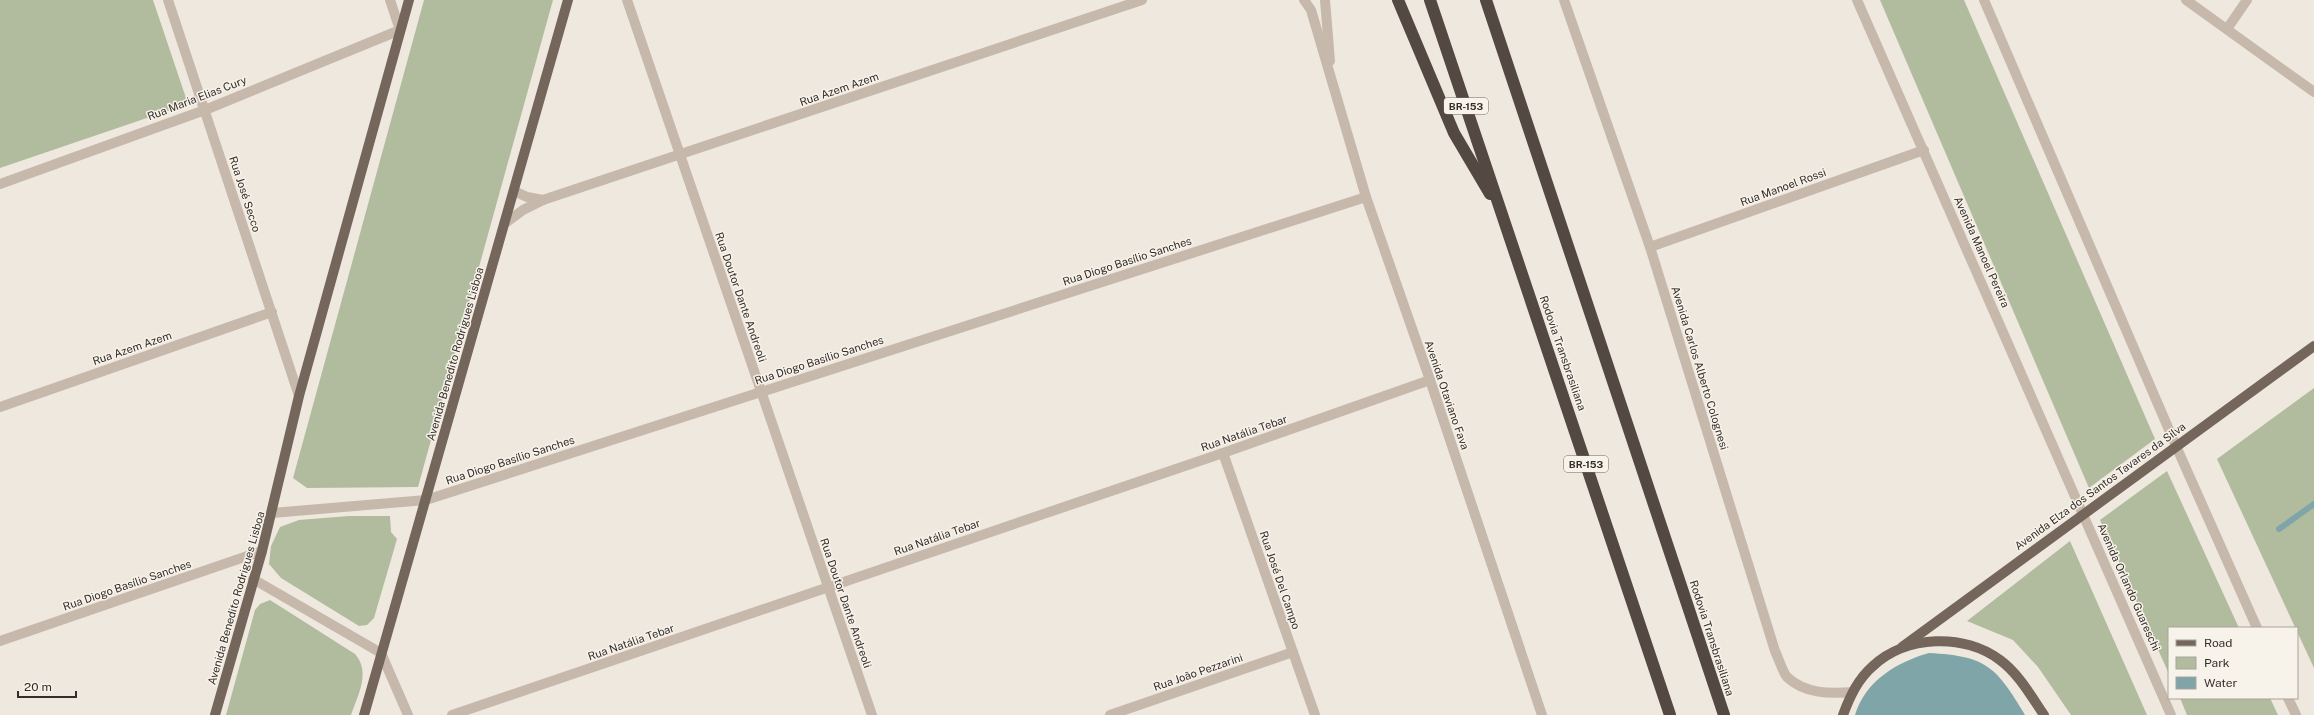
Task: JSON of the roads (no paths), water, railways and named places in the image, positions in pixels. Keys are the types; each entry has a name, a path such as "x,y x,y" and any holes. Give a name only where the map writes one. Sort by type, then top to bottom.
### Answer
{"highway":[{"path":"1398,0 1454,133 1501,212"},
{"name":"Rodovia Transbrasiliana","path":"1430,0 1670,715"},
{"name":"Rodovia Transbrasiliana","path":"1486,0 1724,715"}],"main road":[{"name":"Avenida Benedito Rodrigues Lisboa","path":"215,715 262,551 299,396 409,0"},
{"name":"Avenida Benedito Rodrigues Lisboa","path":"364,715 568,0"},
{"name":"Avenida Elza dos Santos Tavares da Silva","path":"1843,715 1858,682 1874,665 1902,647 2083,513 2314,346"},
{"path":"1902,647 1934,641 1956,641 1978,647 2001,660 2019,679 2044,715"}],"street":[{"name":"Rua José Secco","path":"168,0 299,396"},
{"path":"390,0 400,30"},
{"name":"Rua Doutor Dante Andreoli","path":"627,0 872,715"},
{"name":"Rua Azem Azem","path":"504,224 523,210 543,200 1142,0"},
{"name":"Avenida Otaviano Fava","path":"1304,0 1311,10 1331,83 1366,198 1430,380 1542,715"},
{"name":"Avenida Otaviano Fava","path":"1325,0 1331,83"},
{"name":"Avenida Carlos Alberto Colognesi","path":"1564,0 1650,247 1775,651 1787,676 1802,688 1820,692 1853,692"},
{"name":"Avenida Manoel Pereira","path":"1857,0 2083,513"},
{"path":"1984,0 2176,446 2257,627"},
{"path":"2186,0 2314,92"},
{"path":"2227,29 2247,0"},
{"name":"Rua Maria Elias Cury","path":"0,184 205,110 400,30"},
{"name":"Rua Manoel Rossi","path":"1650,247 1924,150"},
{"path":"514,192 543,200"},
{"name":"Rua Diogo Basílio Sanches","path":"272,513 426,500 761,391 1366,198"},
{"name":"Rua Azem Azem","path":"0,407 272,312"},
{"name":"Rua Natália Tebar","path":"452,715 1223,453 1430,380"},
{"name":"Rua José Del Campo","path":"1223,453 1315,715"},
{"name":"Avenida Orlando Guareschi","path":"2083,513 2172,715"},
{"name":"Rua Diogo Basílio Sanches","path":"0,641 262,551"},
{"path":"253,579 381,653 408,715"},
{"name":"Rua João Pezzarini","path":"1110,715 1293,652"},
{"path":"2288,699 2296,715"}],"water":[{"path":"1929,653 1964,657 1977,661 1988,667 2006,685 2025,715 1855,715 1866,692 1874,683 1894,668 1905,662"}],"waterway":[{"path":"2279,529 2314,504"}]}
